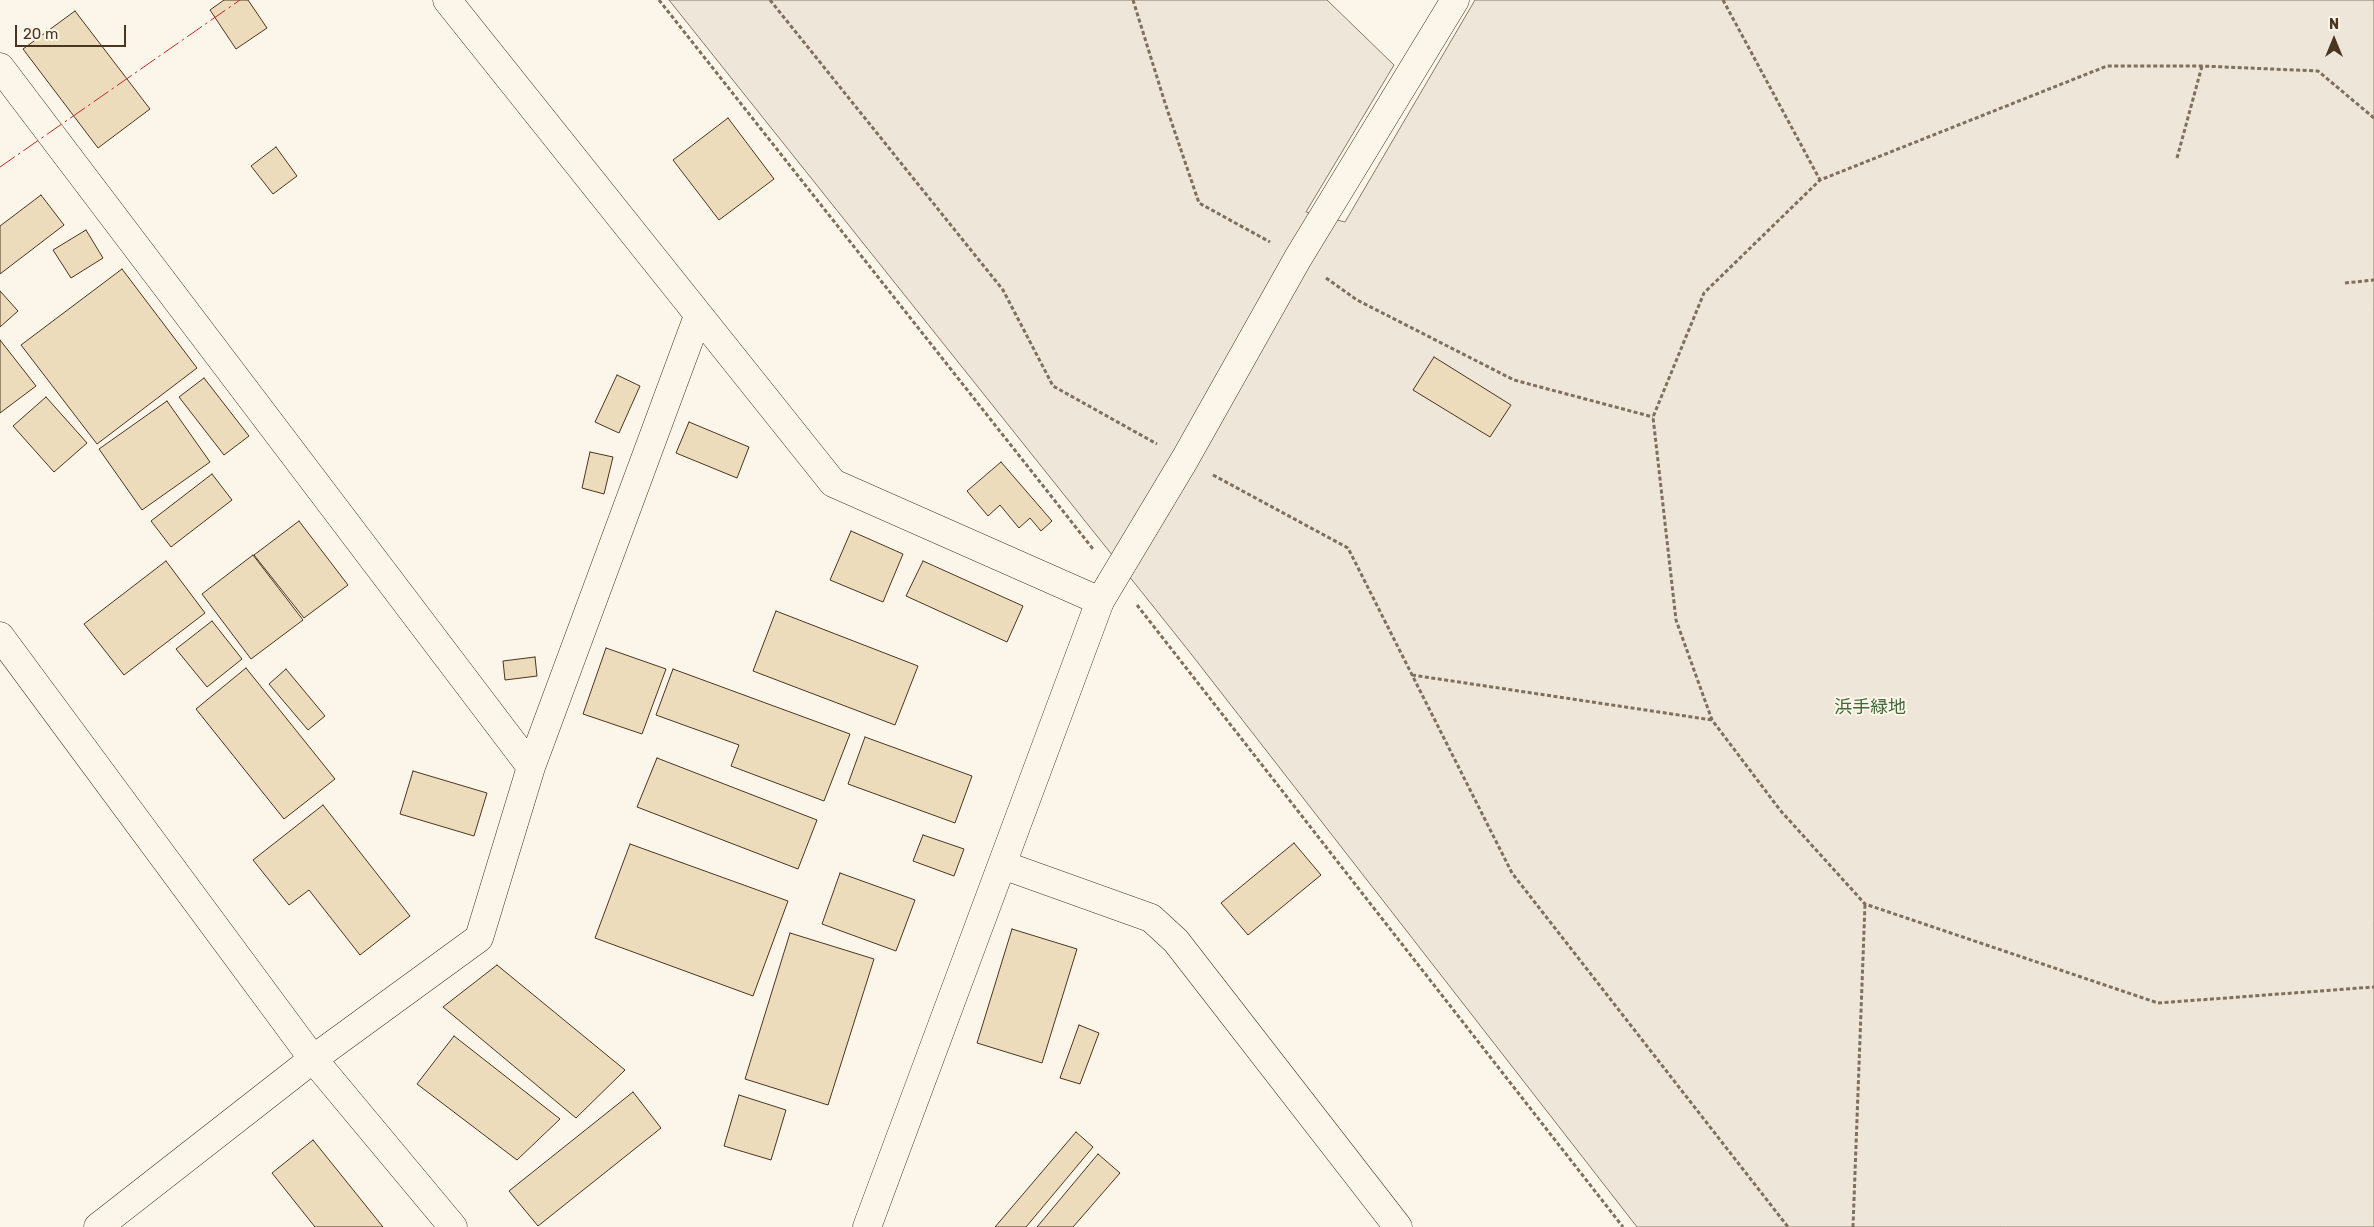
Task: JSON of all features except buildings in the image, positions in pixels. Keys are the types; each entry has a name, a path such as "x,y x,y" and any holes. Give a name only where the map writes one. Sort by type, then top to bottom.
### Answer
{"street":[{"path":"447,0 833,483 1100,601"},
{"path":"874,1223 1100,601 1185,459 1298,258 1455,0"},
{"path":"0,67 531,767"},
{"path":"98,1227 313,1059 479,938 531,767 698,316"},
{"path":"0,636 313,1059 453,1227"},
{"path":"1003,865 1152,918 1176,941 1398,1227"}],"path":[{"path":"659,0 1623,1227"},
{"path":"770,0 1003,290 1053,386 1348,548 1512,873 1788,1227"},
{"path":"1133,0 1199,203 1298,258 1357,300 1514,380 1653,417"},
{"path":"1723,0 1820,180"},
{"path":"2374,118 2318,71 2202,66 2107,66 1820,180 1704,293 1653,417 1676,620 1712,720 1780,810 1865,904 2158,1003 2374,987"},
{"path":"2177,158 2202,66"},
{"path":"2345,282 2374,280"},
{"path":"1412,675 1712,720"},
{"path":"1853,1227 1865,904"}],"green space":[{"name":"浜手緑地","path":"669,0 1327,0 1394,65 1306,212 1345,222 1475,0 2374,0 2374,1227 1637,1227 1188,650"}],"power":[{"path":"0,167 240,0"}]}
